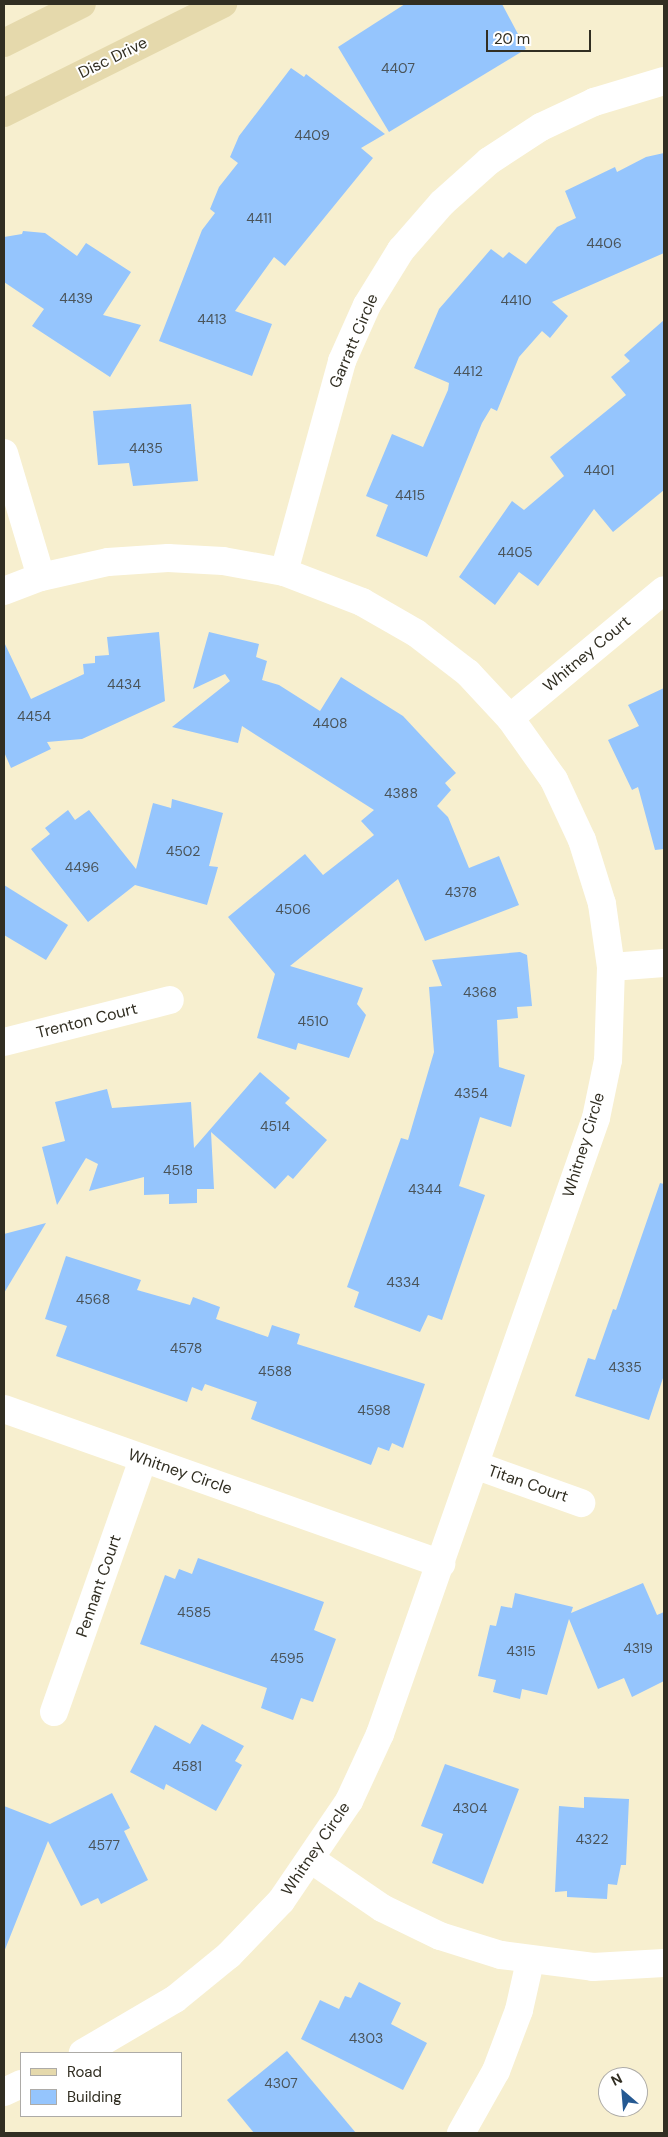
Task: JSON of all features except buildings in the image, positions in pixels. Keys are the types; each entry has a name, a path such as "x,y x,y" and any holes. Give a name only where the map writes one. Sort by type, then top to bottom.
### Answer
{"main road":[{"path":"4,43 82,4"},
{"name":"Disc Drive","path":"4,113 223,4"}],"street":[{"name":"Garratt Circle","path":"284,572 342,361 366,305 401,250 442,203 476,173 541,127 594,102 664,81"},
{"path":"4,453 41,577"},
{"name":"Whitney Circle","path":"4,591 41,577 108,562 168,558 223,561 284,572 362,602 416,633 468,673 510,718 554,780 582,840 602,904 611,967 608,1060 596,1118 380,1734 349,1801 312,1860 281,1901 229,1955 175,1999 85,2052"},
{"name":"Whitney Court","path":"510,718 664,590"},
{"path":"611,967 664,963"},
{"name":"Trenton Court","path":"4,1042 170,1000"},
{"name":"Whitney Circle","path":"4,1409 441,1564"},
{"name":"Pennant Court","path":"54,1712 143,1459"},
{"name":"Titan Court","path":"475,1466 581,1503"},
{"path":"312,1860 382,1908 440,1936 530,1961 593,1967 664,1963"},
{"path":"460,2133 496,2071 519,2010 530,1961"},
{"path":"4,2092 20,2084"}]}
